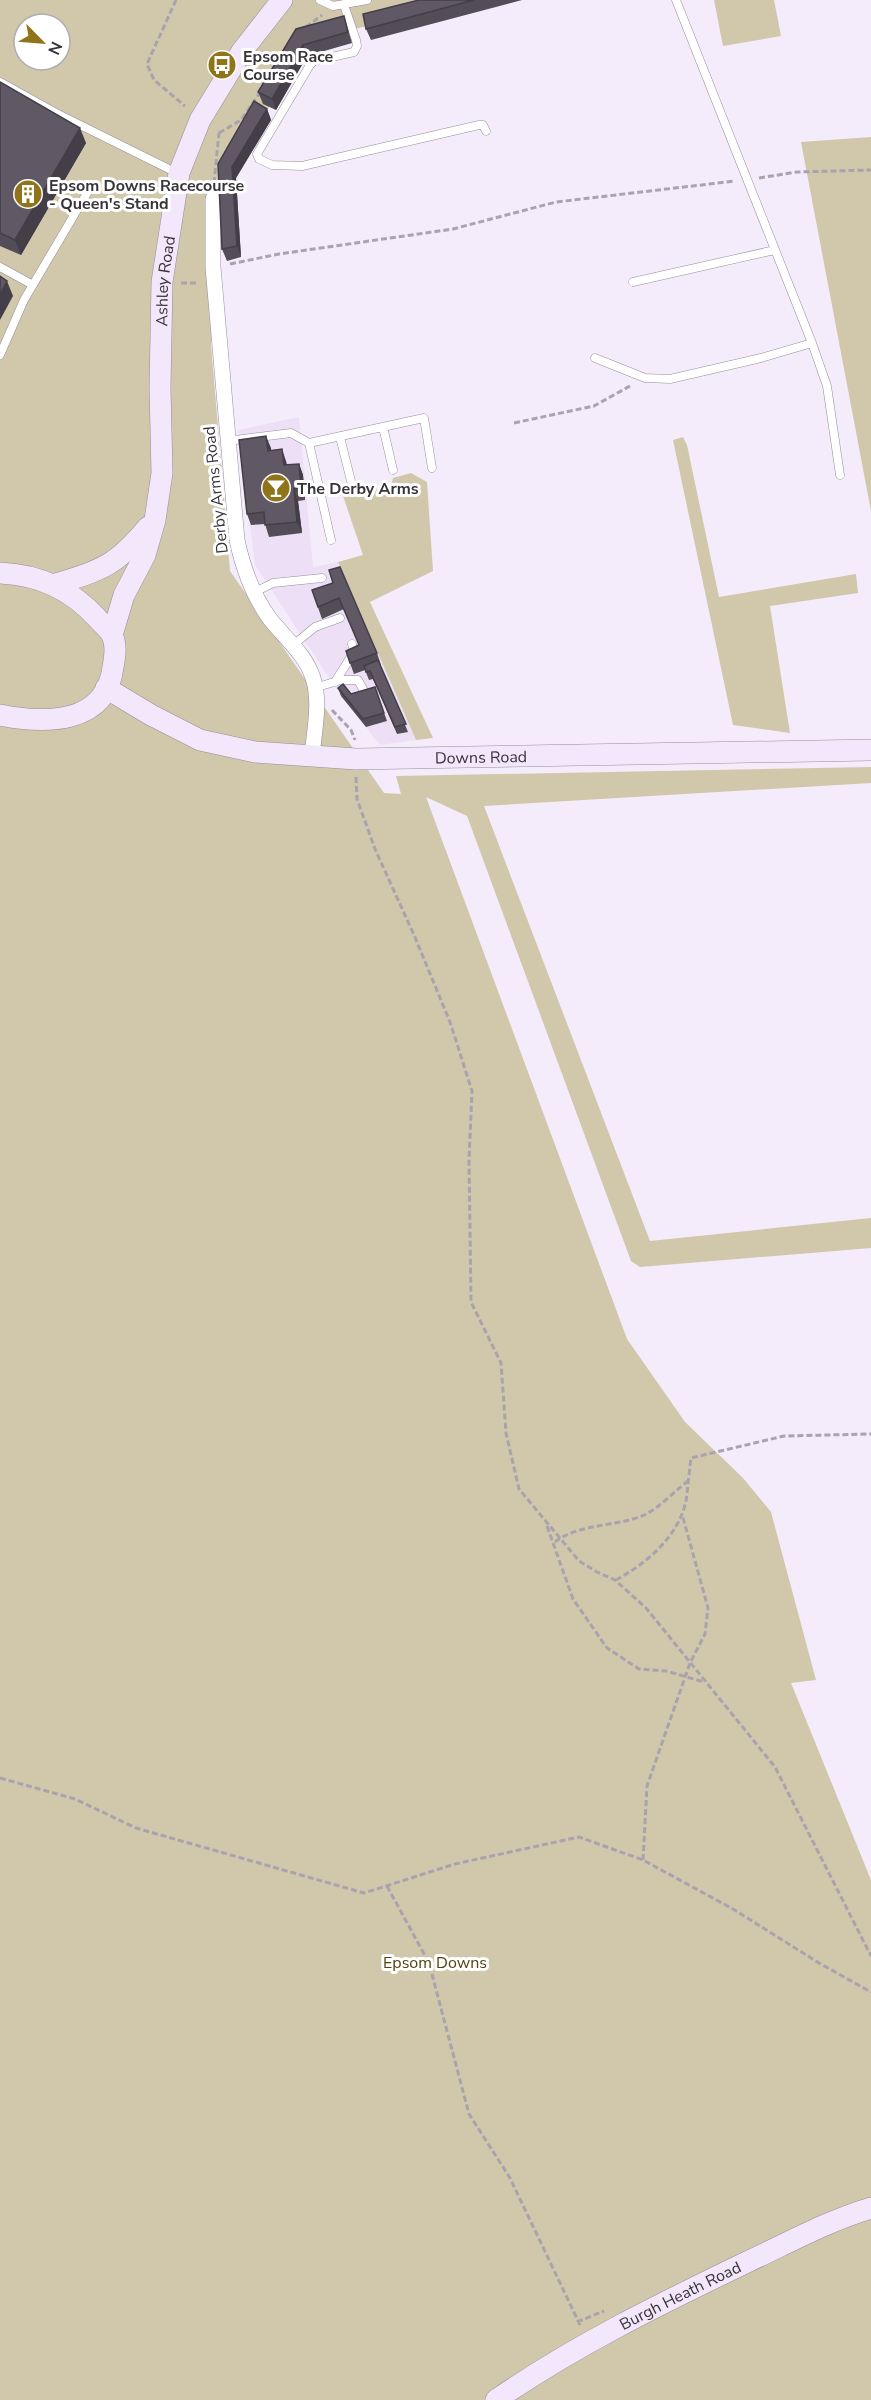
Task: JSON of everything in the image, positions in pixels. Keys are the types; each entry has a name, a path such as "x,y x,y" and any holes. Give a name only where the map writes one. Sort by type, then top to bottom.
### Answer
{"main road":[{"name":"Ashley Road","path":"112,635 124,595 145,555 162,473 160,388 162,282 178,173 200,120 242,51 282,0"},
{"name":"Ashley Road","path":"53,585 102,570 129,551 154,519"},
{"path":"0,573 25,574 53,585 81,600 112,635 116,652 112,678 98,703 70,718 25,720 0,715"},
{"name":"Downs Road","path":"106,688 151,715 200,740 255,753 356,759 871,750"},
{"name":"Burgh Heath Road","path":"496,2400 538,2371 590,2341 846,2215 871,2208"}],"street":[{"name":"Derby Arms Road","path":"213,199 213,267 237,540 243,567 269,618 301,656 313,679 315,695 312,756"}],"lane":[{"path":"320,0 333,6 367,0"},
{"path":"676,0 827,386 840,475"},
{"path":"344,5 356,40 357,46 354,52 314,61 257,154 259,159 272,165 302,166 479,124 483,125 486,131"},
{"path":"0,82 178,173"},
{"path":"0,355 24,300 90,189"},
{"path":"633,282 775,250"},
{"path":"0,267 33,285"},
{"path":"595,358 645,378 670,379 761,358 812,343"},
{"path":"227,441 291,434 309,443 424,418 432,468"},
{"path":"383,427 393,470"},
{"path":"340,437 351,481"},
{"path":"309,443 331,540"},
{"path":"255,592 273,583 322,578"},
{"path":"292,646 315,627 340,618"},
{"path":"315,695 335,682 354,652 352,644"},
{"path":"335,682 358,680 364,691"}],"path":[{"path":"176,0 147,64 154,80 200,120 219,133"},
{"path":"306,27 333,6"},
{"path":"219,133 241,120 263,87"},
{"path":"213,199 219,133"},
{"path":"213,267 279,254 453,229 556,202 797,172 871,170"},
{"path":"162,282 215,284"},
{"path":"514,423 594,406 645,378"},
{"path":"315,695 328,704 351,730 356,742 357,799 375,849 450,1022 472,1091 469,1160 471,1302 501,1363 506,1433 519,1489 579,1561 615,1580 646,1608 775,1767 871,1956"},
{"path":"615,1580 640,1567 663,1544 682,1514 691,1458 784,1436 871,1434"},
{"path":"555,1542 560,1538 645,1515 688,1480"},
{"path":"643,1860 647,1786 690,1663 705,1634 708,1608 682,1514"},
{"path":"546,1523 555,1542 573,1599 607,1648 639,1669 666,1671 706,1683"},
{"path":"0,1778 75,1799 136,1828 364,1893 455,1864 579,1837 643,1860 733,1909 819,1963 871,1992"},
{"path":"387,1886 429,1963 469,2114 510,2178 576,2322 590,2341"}],"shaded area":[{"path":"299,417 313,567 338,562 416,740 380,745 341,696 255,565 238,430"}],"green space":[{"name":"Epsom Downs","path":"0,0 468,0 312,40 229,169 211,344 230,571 384,793 401,794 396,776 871,767 871,783 484,806 650,1241 871,1218 871,1248 640,1267 631,1261 467,816 426,797 627,1339 685,1422 743,1478 771,1512 816,1680 791,1683 871,1880 871,2400 0,2400"},
{"path":"714,0 774,0 781,36 723,46"},
{"path":"871,137 871,511 801,142"},
{"path":"683,437 687,445 719,597 856,574 858,593 770,606 790,733 733,725 673,440"},
{"path":"411,473 427,482 433,571 370,602 433,738 416,740 338,562 363,555 342,493 391,487 393,478"}],"building":[{"path":"419,0 474,0 366,29 363,14"},
{"path":"344,16 348,32 303,45 272,99 258,92 296,29"},
{"name":"Epsom Downs Racecourse - Queen's Stand","path":"0,82 80,128 15,240 0,233"},
{"path":"254,101 267,109 232,167 237,246 222,249 218,164"},
{"path":"0,276 7,281 0,295"},
{"name":"The Derby Arms","path":"266,436 268,451 282,449 284,465 299,464 301,488 294,489 297,522 265,525 264,512 247,514 239,440"},
{"path":"340,567 377,653 350,663 346,651 359,645 339,598 318,607 312,590 333,583 329,570"},
{"path":"378,660 406,724 395,727 370,671 366,672 364,666"},
{"path":"343,684 351,694 375,687 384,713 363,719 338,688"}],"place":[{"name":"Epsom Race Course","path":"222,65"},
{"name":"Epsom Downs Racecourse - Queen's Stand","path":"28,194"},
{"name":"The Derby Arms","path":"276,488"}]}
